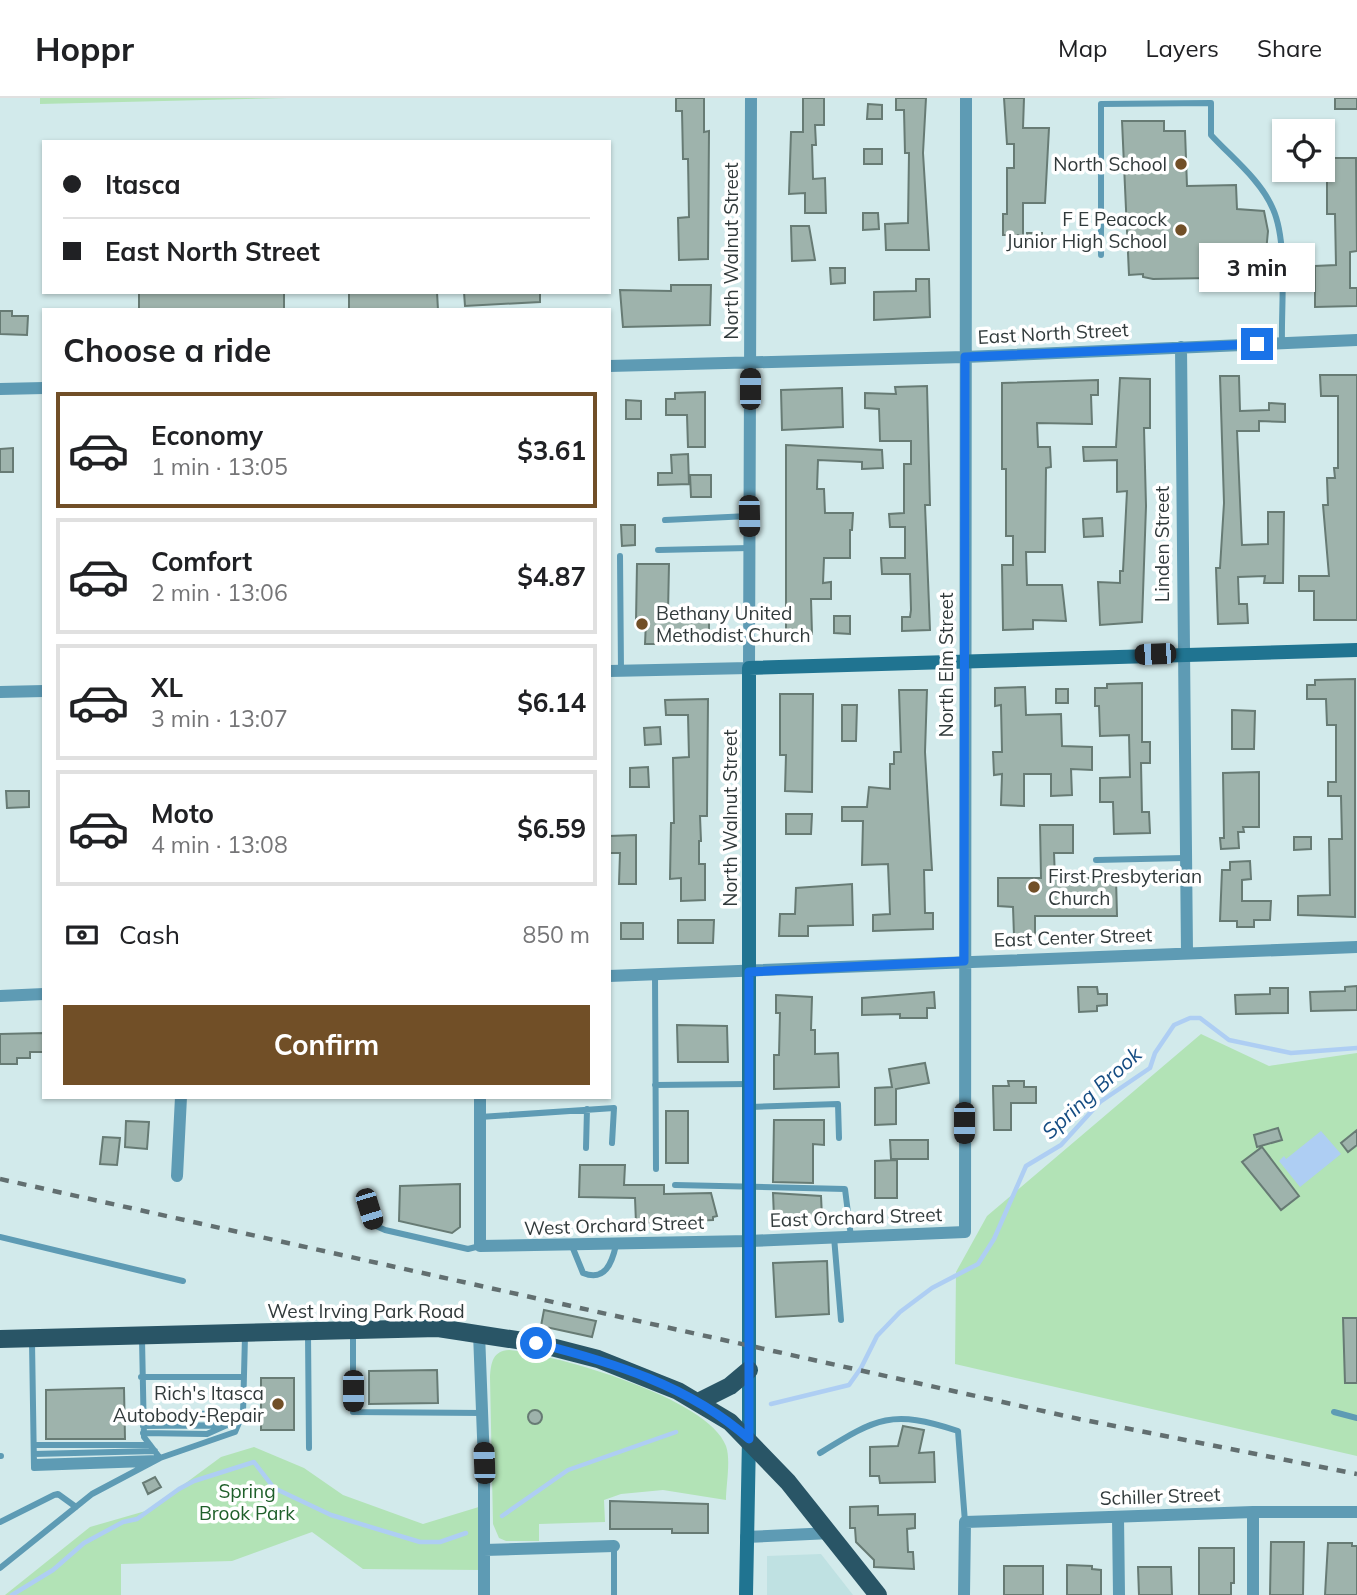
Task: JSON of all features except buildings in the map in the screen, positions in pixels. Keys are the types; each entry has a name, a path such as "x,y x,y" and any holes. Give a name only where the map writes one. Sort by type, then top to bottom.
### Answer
{"main road":[{"name":"West Irving Park Road","path":"0,1339 439,1328 480,1333 598,1359 698,1402 730,1422 749,1439 831,1533 878,1595"},
{"path":"698,1402 730,1387 749,1370"}],"street":[{"name":"North Walnut Street","path":"746,1595 749,1439 751,98"},
{"name":"North Elm Street","path":"965,98 965,1232"},
{"name":"East North Street","path":"611,366 965,357 1357,340"},
{"name":"Linden Street","path":"1181,346 1187,952"},
{"path":"0,389 42,388"},
{"path":"615,671 1357,650"},
{"path":"0,692 42,691"},
{"name":"East Center Street","path":"611,976 1357,947"},
{"path":"0,996 42,994"},
{"path":"177,1176 181,1099"},
{"path":"480,1099 480,1246"},
{"name":"East Orchard Street","path":"748,1241 965,1232"},
{"name":"West Orchard Street","path":"480,1246 748,1241"},
{"path":"480,1333 484,1595"},
{"path":"1253,1512 1253,1595"},
{"name":"Schiller Street","path":"965,1522 1253,1512 1357,1512"},
{"path":"1118,1517 1119,1595"},
{"path":"964,1595 965,1522"},
{"path":"746,1537 831,1533"},
{"path":"484,1550 614,1546"}],"lane":[{"path":"1101,256 1101,104 1212,103 1211,135 1247,172 1273,208 1280,236 1282,343"},
{"path":"665,520 749,516"},
{"path":"658,550 749,548"},
{"path":"615,671 620,556"},
{"path":"1096,860 1185,858"},
{"path":"655,975 656,1169"},
{"path":"655,1085 749,1084"},
{"path":"749,1107 838,1104 839,1138"},
{"path":"480,1117 614,1108 612,1143"},
{"path":"586,1147 587,1109"},
{"path":"675,1185 845,1189 851,1237"},
{"path":"365,1194 374,1225 385,1230 468,1249 480,1246"},
{"path":"0,1237 183,1281"},
{"path":"834,1237 841,1321"},
{"path":"572,1246 583,1273 596,1276 603,1274 611,1264 616,1245"},
{"path":"353,1330 353,1412 483,1413"},
{"path":"307,1332 309,1448"},
{"path":"0,1568 92,1494 160,1458 235,1432 243,1413 245,1333"},
{"path":"142,1336 143,1430 160,1458"},
{"path":"32,1338 34,1468 148,1464"},
{"path":"142,1377 244,1377"},
{"path":"1334,1412 1357,1418"},
{"path":"142,1415 243,1413"},
{"path":"820,1453 864,1426 892,1418 921,1419 958,1431 965,1522"},
{"path":"143,1430 207,1434 228,1425 238,1424"},
{"path":"34,1445 152,1448"},
{"path":"34,1458 152,1448"},
{"path":"34,1458 160,1458"},
{"path":"0,1522 58,1494 76,1507"},
{"path":"614,1546 614,1595"}],"shaded area":[{"path":"821,1554 853,1595 767,1595 767,1556"}],"green space":[{"path":"40,98 287,98 40,104"},
{"path":"1201,1034 1269,1066 1357,1053 1357,1456 955,1364 956,1272 987,1216"},
{"path":"509,1350 561,1360 594,1370 663,1396 692,1411 714,1428 726,1446 726,1500 663,1490 621,1494 604,1500 605,1522 539,1524 539,1541 506,1541 499,1538 493,1524 490,1377 496,1355"},
{"name":"Spring Brook Park","path":"254,1447 304,1468 343,1495 423,1524 482,1506 481,1570 363,1569 312,1532 232,1561 121,1564 121,1595 5,1595 90,1527 149,1510 221,1457"}],"water":[{"path":"1321,1131 1341,1154 1300,1187 1279,1161 1284,1156 1286,1159"}],"waterway":[{"name":"Spring Brook","path":"771,1404 849,1385 877,1336 900,1312 932,1288 978,1264 994,1239 1026,1166 1061,1145 1100,1102 1150,1068 1155,1053 1174,1025 1190,1018 1200,1018 1229,1040 1291,1053 1357,1048"},
{"name":"Spring Brook","path":"502,1516 568,1470 676,1432"},
{"name":"Spring Brook","path":"12,1595 53,1570 84,1543 123,1522 137,1519 179,1489 194,1481 254,1462 274,1488 331,1515 420,1542 440,1542 466,1533"}],"railway":[{"path":"0,1179 1079,1419 1357,1474"}],"place":[{"name":"North School","path":"1181,164"},
{"name":"F E Peacock Junior High School","path":"1181,230"},
{"name":"Bethany United Methodist Church","path":"642,624"},
{"name":"First Presbyterian Church","path":"1034,887"},
{"name":"Rich's Itasca Autobody-Repair","path":"278,1404"}],"route":[{"path":"536,1343 598,1359 678,1391 730,1422 749,1439 749,972 964,961 965,357 1257,344"}]}
